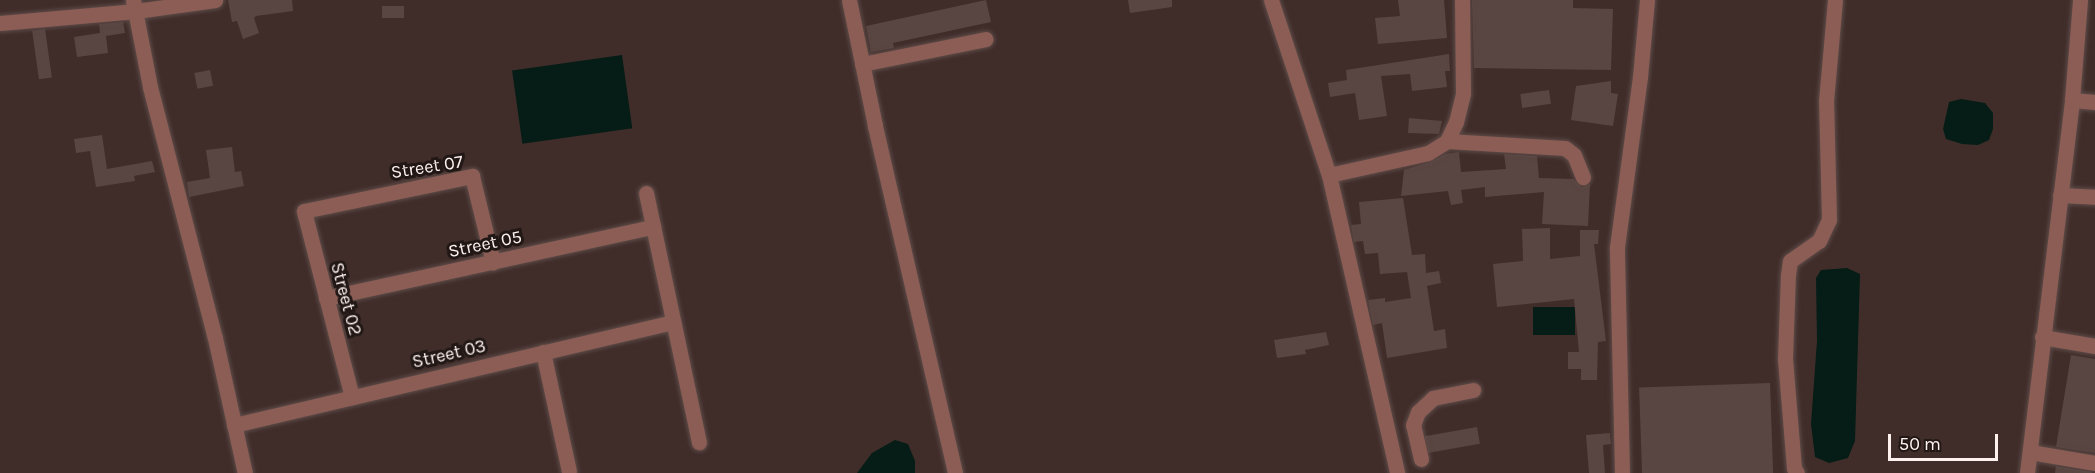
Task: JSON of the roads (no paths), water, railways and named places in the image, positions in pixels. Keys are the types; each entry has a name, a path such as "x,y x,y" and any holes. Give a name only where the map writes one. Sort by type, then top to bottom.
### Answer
{"street":[{"path":"0,23 134,5 215,0"},
{"path":"849,0 955,473"},
{"path":"1271,0 1329,175 1397,473"},
{"path":"1329,175 1428,153 1447,141 1456,122 1463,93 1462,0"},
{"path":"1622,473 1617,247 1640,77 1647,0"},
{"path":"1797,473 1794,468 1785,359 1788,275 1790,261 1819,241 1829,220 1826,101 1835,0"},
{"path":"2027,473 2072,100 2080,0"},
{"path":"134,5 150,87 208,309 245,473"},
{"path":"862,64 986,39"},
{"path":"2072,100 2095,102"},
{"path":"1447,141 1565,148 1575,155 1583,177"},
{"name":"Street 07","path":"304,211 472,176 493,262"},
{"path":"646,193 699,442"},
{"path":"2060,195 2095,197"},
{"name":"Street 02","path":"304,211 352,397"},
{"name":"Street 05","path":"326,298 653,227"},
{"name":"Street 03","path":"234,425 673,322"},
{"path":"2042,337 2095,346"},
{"path":"543,352 569,471"},
{"path":"1421,459 1413,425 1418,412 1433,398 1473,390"},
{"path":"1388,430 1413,425"},
{"path":"2030,452 2095,463"}]}
